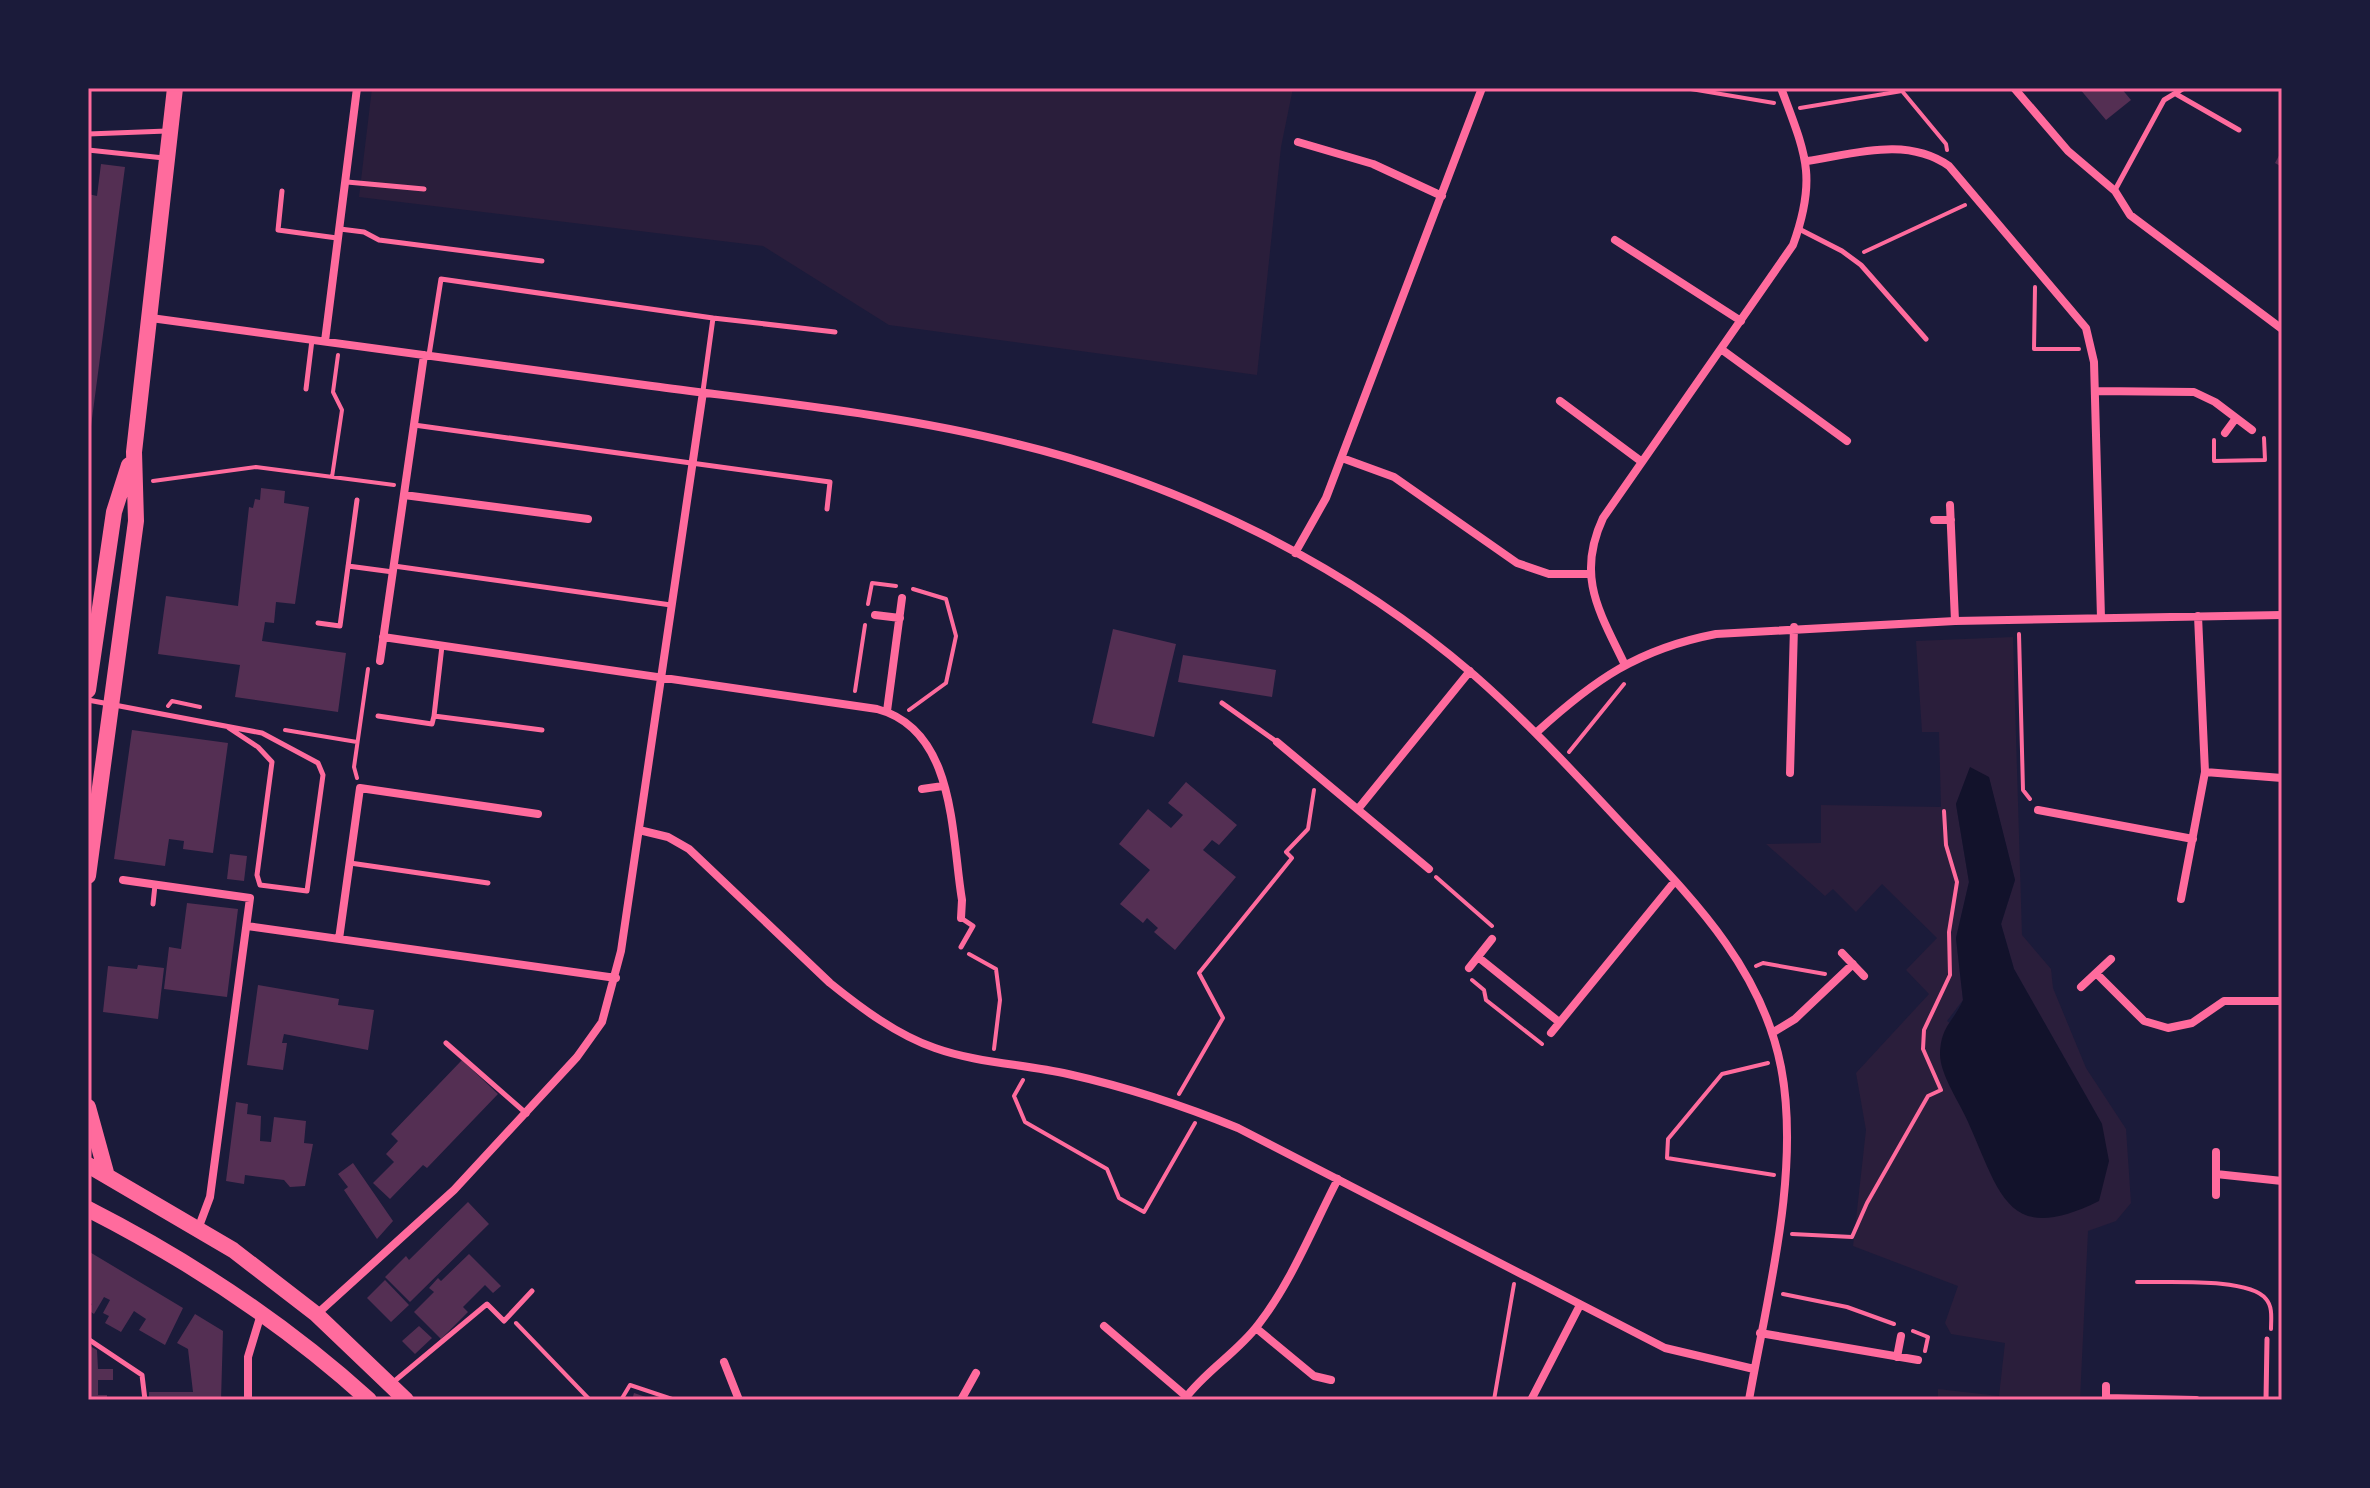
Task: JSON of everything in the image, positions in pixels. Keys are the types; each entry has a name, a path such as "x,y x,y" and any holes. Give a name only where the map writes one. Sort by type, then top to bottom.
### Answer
{"main road":[{"path":"88,876 136,521 134,452 175,88"},
{"path":"88,690 114,512 134,452"},
{"path":"88,1107 107,1176"},
{"path":"88,1165 233,1250 316,1314 406,1400"},
{"path":"88,1209 210,1277 330,1365 369,1400"}],"street":[{"path":"325,341 357,88"},
{"path":"1295,553 1317,518 1342,458 1482,88"},
{"path":"1624,663 1598,608 1590,574 1595,536 1642,462 1785,259 1799,229 1809,180 1807,161 1781,88"},
{"path":"2014,88 2068,151 2115,191 2130,215 2282,329"},
{"path":"1298,142 1373,164 1442,196"},
{"path":"1807,161 1895,148 1927,154 1949,166 2086,328 2092,349 2095,391 2101,618"},
{"path":"1615,240 1741,321"},
{"path":"151,318 855,413 964,432 1061,456 1194,503 1295,553 1378,604 1470,671 1537,732 1675,881 1728,942 1746,970 1772,1033 1785,1088 1784,1177 1778,1232 1749,1400"},
{"path":"1721,349 1847,441"},
{"path":"380,661 426,355"},
{"path":"2095,391 2194,392 2252,430"},
{"path":"316,1314 454,1190 527,1115 589,1042 602,1022 616,978 703,392"},
{"path":"1560,401 1642,462"},
{"path":"2225,433 2236,418"},
{"path":"1342,458 1394,477 1517,563 1549,574 1590,574"},
{"path":"404,491 588,519"},
{"path":"1950,505 1955,621"},
{"path":"1934,520 1951,520"},
{"path":"887,711 902,598"},
{"path":"875,615 900,618"},
{"path":"1537,732 1581,692 1624,663 1688,639 1794,627 2282,615"},
{"path":"2181,899 2205,772 2198,616"},
{"path":"1790,773 1794,627"},
{"path":"383,637 887,711 911,725 927,742 943,786 961,918"},
{"path":"1358,809 1470,671"},
{"path":"1277,742 1429,869"},
{"path":"2205,772 2282,778"},
{"path":"922,789 943,786"},
{"path":"339,939 360,788 538,814"},
{"path":"2038,810 2193,839"},
{"path":"639,830 668,837 689,849 853,1002 933,1048 1030,1067 1174,1103 1201,1113 1338,1179 1665,1348 1754,1369"},
{"path":"123,880 250,898 210,1197 198,1229"},
{"path":"1551,1033 1675,881"},
{"path":"247,926 616,978"},
{"path":"1469,968 1492,939"},
{"path":"1842,953 1864,976"},
{"path":"1478,957 1559,1022"},
{"path":"2081,987 2111,959"},
{"path":"1772,1033 1795,1019 1853,964"},
{"path":"2096,973 2144,1021 2168,1028 2192,1023 2224,1001 2282,1001"},
{"path":"2216,1152 2216,1195"},
{"path":"2216,1174 2282,1181"},
{"path":"1104,1326 1186,1398 1256,1328 1271,1307 1338,1179"},
{"path":"1531,1400 1580,1305"},
{"path":"248,1400 248,1357 261,1313"},
{"path":"1256,1328 1314,1376 1331,1380"},
{"path":"1760,1333 1918,1360"},
{"path":"1897,1357 1901,1336"},
{"path":"724,1362 739,1400"},
{"path":"961,1400 976,1373"},
{"path":"2106,1386 2106,1399 2196,1400"}],"lane":[{"path":"2115,191 2164,100 2184,88"},
{"path":"2175,94 2239,130"},
{"path":"88,134 172,131"},
{"path":"88,150 169,159"},
{"path":"347,182 424,189"},
{"path":"282,191 278,230 340,234 364,232 379,240 542,261"},
{"path":"1799,229 1851,258 1926,339"},
{"path":"426,355 441,279 835,332"},
{"path":"703,392 713,318"},
{"path":"306,389 312,340"},
{"path":"414,425 830,482 827,509"},
{"path":"318,623 340,626 357,500"},
{"path":"348,566 393,569 671,605"},
{"path":"378,716 432,724 442,646"},
{"path":"88,700 262,733 318,763 323,775 307,891 260,885"},
{"path":"1222,703 1277,742"},
{"path":"434,716 542,730"},
{"path":"229,728 258,747 272,762 257,875 260,885"},
{"path":"350,863 488,883"},
{"path":"153,904 155,885"},
{"path":"250,898 260,885"},
{"path":"961,918 973,926 961,947"},
{"path":"446,1043 527,1115"},
{"path":"391,1385 487,1304 504,1321 532,1291"},
{"path":"88,1339 142,1375 145,1400"},
{"path":"2266,1400 2267,1339"}],"path":[{"path":"1685,88 1789,108 1902,91 1946,144 1949,166"},
{"path":"1851,258 1977,199"},
{"path":"2045,277 2033,289 2034,349 2092,349"},
{"path":"332,477 342,410 333,392 340,344"},
{"path":"2225,433 2214,433 2214,461 2265,460 2263,429 2252,430"},
{"path":"135,483 256,467 404,491"},
{"path":"2019,620 2023,790 2038,810"},
{"path":"360,788 354,767 367,669 380,661"},
{"path":"1563,760 1629,677 1624,663"},
{"path":"1174,1103 1223,1018 1199,973 1292,858 1286,852 1308,829 1317,775"},
{"path":"1778,1232 1852,1237 1867,1203 1928,1096 1941,1090 1923,1049 1924,1030 1950,975 1949,932 1957,882 1955,864 1946,845 1944,811"},
{"path":"1429,869 1444,887 1492,926 1492,939"},
{"path":"961,947 996,969 1000,1000 992,1061"},
{"path":"1746,970 1763,963 1839,977"},
{"path":"1469,968 1464,974 1484,990 1486,1000 1541,1045 1551,1033"},
{"path":"1780,1060 1722,1074 1668,1139 1667,1158 1784,1177"},
{"path":"1030,1067 1014,1096 1025,1122 1107,1169 1119,1198 1144,1212 1201,1113"},
{"path":"1494,1400 1516,1271"},
{"path":"2137,1282 2245,1286 2255,1289 2270,1305 2271,1333 2267,1339"},
{"path":"1767,1291 1847,1307 1928,1337 1924,1362 1918,1360"},
{"path":"509,1315 590,1400"},
{"path":"621,1400 630,1385 675,1400"}],"shaded area":[{"path":"372,88 1293,88 1281,147 1257,375 889,325 763,246 359,197"},
{"path":"2013,637 2022,935 2051,969 2053,988 2086,1068 2126,1129 2131,1203 2116,1221 2088,1231 2080,1400 1938,1400 1938,1389 1999,1396 2005,1343 1951,1334 1945,1323 1958,1286 1853,1246 1866,1130 1856,1073 1929,994 1906,970 1937,938 1882,884 1856,912 1833,889 1825,896 1766,844 1821,843 1821,805 1941,807 1939,732 1922,732 1916,641","holes":["1970,768 1989,778 2015,880 2001,924 2014,969 2102,1124 1947,1021 1963,1000 1956,938 1969,882 1956,804"]},
{"path":"1970,767 1989,777 2015,880 2001,924 2014,969 2102,1124 2109,1161 2099,1201 2069,1214 2045,1218 2026,1215 2012,1206 1990,1172 1941,1062 1943,1037 1963,1000 1956,938 1969,882 1956,804"}],"building":[{"path":"2079,88 2121,88 2131,100 2106,120"},
{"path":"2282,150 2282,167 2275,163"},
{"path":"101,164 125,167 90,434 88,194 97,196"},
{"path":"261,488 285,491 284,503 309,507 295,604 276,602 274,623 265,622 262,641 346,653 338,712 235,697 240,665 158,654 166,596 238,606 249,507 253,508 255,499 260,500"},
{"path":"1113,629 1176,644 1154,737 1092,723"},
{"path":"1183,655 1276,670 1272,697 1178,682"},
{"path":"132,730 228,743 213,853 183,849 184,841 169,839 165,866 114,859"},
{"path":"1186,782 1237,825 1219,845 1212,840 1203,850 1236,877 1175,950 1154,932 1158,928 1147,918 1143,923 1120,904 1150,870 1119,844 1148,809 1171,828 1183,815 1168,803"},
{"path":"230,854 247,856 244,881 227,879"},
{"path":"187,903 238,909 227,997 164,989 169,947 181,949"},
{"path":"138,965 164,968 158,1019 103,1012 108,966 137,969"},
{"path":"258,985 339,999 338,1005 374,1010 368,1050 284,1034 282,1043 287,1043 283,1070 247,1065"},
{"path":"462,1060 498,1094 427,1168 423,1165 390,1199 373,1183 394,1162 386,1154 398,1141 391,1134"},
{"path":"236,1102 248,1104 247,1114 261,1116 260,1141 271,1142 274,1117 306,1121 304,1143 313,1144 305,1186 290,1187 284,1180 245,1175 244,1184 226,1181"},
{"path":"353,1163 393,1221 377,1239 344,1190 348,1187 338,1174"},
{"path":"468,1202 489,1224 410,1302 385,1277 406,1256 409,1260"},
{"path":"88,1251 183,1308 165,1345 139,1330 146,1319 134,1311 121,1332 105,1323 109,1316 103,1313 110,1300 104,1297 94,1314 88,1310 92,1304 88,1302"},
{"path":"469,1254 501,1286 493,1293 485,1285 463,1307 468,1312 441,1339 414,1312 434,1292 429,1288 438,1278 441,1281"},
{"path":"385,1280 409,1305 391,1322 367,1298"},
{"path":"195,1314 223,1331 221,1400 149,1400 149,1392 193,1392 188,1349 177,1343"},
{"path":"419,1326 432,1338 415,1354 402,1341"},
{"path":"88,1345 97,1350 98,1369 113,1369 113,1380 98,1380 98,1395 107,1395 107,1400 88,1400"},
{"path":"634,1393 652,1399 652,1400 632,1400"}]}
